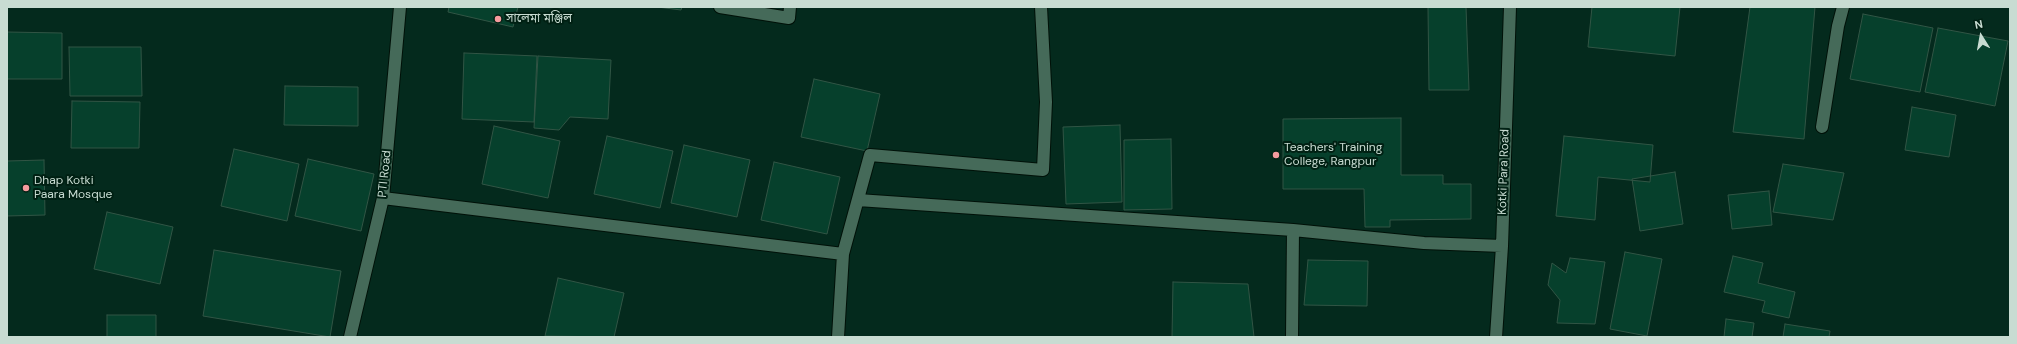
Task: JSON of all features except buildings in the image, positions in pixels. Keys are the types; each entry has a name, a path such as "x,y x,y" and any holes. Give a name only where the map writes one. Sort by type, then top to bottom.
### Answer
{"street":[{"name":"PTI Road","path":"350,337 383,198 400,7"},
{"path":"720,7 789,18 790,7"},
{"path":"838,337 843,254 870,155 1043,170 1046,102 1041,7"},
{"name":"Kotki Para Road","path":"1496,337 1502,246 1510,7"},
{"path":"1822,127 1838,26 1843,7"},
{"path":"383,198 843,254"},
{"path":"858,200 1292,230 1424,243 1502,246"},
{"path":"1292,230 1292,337"}],"place":[{"name":"সালেমা মঞ্জিল","path":"498,19"},
{"name":"Teachers' Training College, Rangpur","path":"1276,155"},
{"name":"Dhap Kotki Paara Mosque","path":"26,188"}]}
